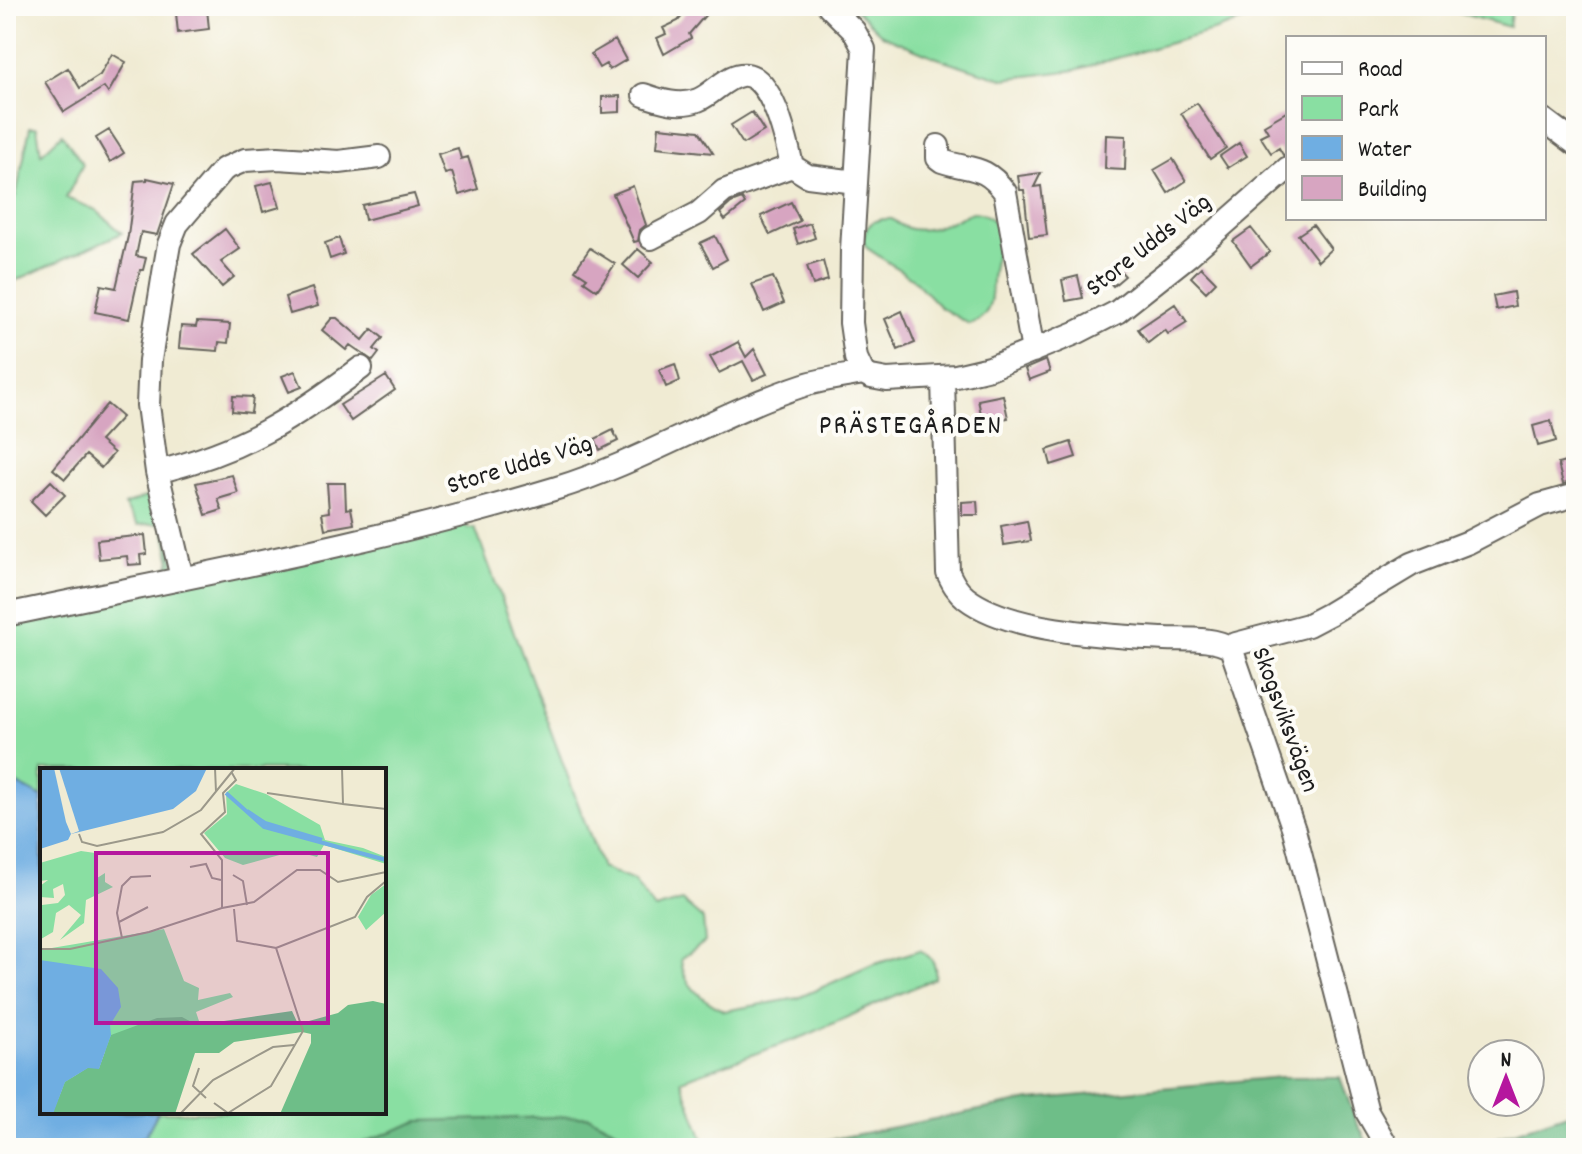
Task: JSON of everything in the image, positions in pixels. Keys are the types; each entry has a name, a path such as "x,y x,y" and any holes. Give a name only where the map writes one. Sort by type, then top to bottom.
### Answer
{"street":[{"path":"829,6 854,31 864,49 851,323 856,358 863,373"},
{"path":"644,95 681,104 698,100 738,75 752,76 767,88 772,99 792,166 808,176 856,182"},
{"path":"1546,122 1576,144"},
{"path":"938,146 938,158 942,161 976,169 993,177 1005,192 1033,351"},
{"path":"182,578 157,472 148,383 169,244 177,224 224,169 245,160 278,158 339,162 379,157"},
{"path":"651,238 699,213 724,191 792,166"},
{"name":"Store Udds Väg","path":"6,615 363,540 558,487 648,453 789,390 823,379 863,373 887,380 943,378 990,368 1078,332 1117,312 1189,255 1286,170"},
{"path":"157,472 240,446 311,406 361,368"},
{"name":"Skogsviksvägen","path":"943,378 948,573 961,593 986,609 1048,627 1112,636 1214,641 1231,648 1294,830 1367,1112 1388,1148"},
{"path":"1231,648 1236,644 1308,625 1412,564 1469,542 1540,505 1576,495"}],"green space":[{"path":"852,6 1287,6 1216,30 1075,70 1003,79 937,58 882,35"},
{"path":"1434,6 1512,6 1509,27"},
{"path":"6,105 12,109 14,138 6,146"},
{"path":"30,127 37,127 41,154 62,134 83,164 66,198 96,210 122,233 6,285 6,190 16,196"},
{"path":"972,212 991,218 997,242 990,305 982,317 969,324 940,307 913,279 867,248 863,241 869,226 880,219 892,219 902,226 921,230"},
{"path":"151,495 161,504 174,561 173,570 167,575 160,574 170,563 163,523 138,525 124,505"},
{"path":"464,519 468,529 475,528 602,868 634,881 655,909 682,901 703,919 705,942 681,959 685,977 695,991 724,1011 798,998 872,965 920,950 933,961 935,968 935,978 805,1036 681,1080 706,1148 6,1148 6,621"},
{"path":"1281,1077 1340,1077 1370,1148 788,1148 1030,1100"},
{"path":"1576,1111 1576,1148 1468,1148"},
{"path":"588,1116 651,1148 349,1148 419,1121"}],"water":[{"path":"6,778 40,796 40,1114 157,1114 146,1135 127,1148 6,1148"}],"building":[{"path":"191,6 207,9 209,29 178,33 176,13 191,11"},
{"path":"691,6 702,6 708,12 689,34 691,38 664,54 657,38 666,34 663,28 678,21"},
{"path":"615,40 626,60 609,70 606,64 599,68 591,54"},
{"path":"112,54 126,62 108,93 104,87 64,112 45,82 68,68 80,88 100,75"},
{"path":"620,96 620,112 602,113 602,97"},
{"path":"1197,103 1226,148 1210,159 1181,113"},
{"path":"752,112 764,131 743,144 731,125"},
{"path":"1286,112 1286,154 1283,155 1279,148 1271,153 1260,136 1268,132 1264,125"},
{"path":"659,127 699,131 713,153 657,147"},
{"path":"109,130 124,153 110,162 96,138"},
{"path":"1106,135 1126,136 1125,170 1105,169"},
{"path":"1239,143 1247,156 1228,168 1220,156"},
{"path":"458,148 461,159 468,157 478,189 459,195 452,172 445,174 438,154"},
{"path":"1173,159 1186,181 1168,193 1154,170"},
{"path":"1041,173 1034,187 1041,186 1047,235 1029,237 1024,190 1020,190 1018,176"},
{"path":"147,178 174,184 157,235 141,232 136,256 146,258 143,270 140,270 129,319 95,312 101,285 116,288 128,236 135,181"},
{"path":"272,182 280,207 263,212 256,186"},
{"path":"633,186 646,225 640,230 638,241 634,242 613,194"},
{"path":"414,194 418,206 365,220 362,205"},
{"path":"742,199 745,204 725,220 720,213 731,203"},
{"path":"791,202 800,221 770,235 761,216"},
{"path":"810,223 815,238 798,244 793,229"},
{"path":"1313,225 1331,249 1318,261 1298,235"},
{"path":"1251,228 1270,252 1251,266 1233,241"},
{"path":"225,229 240,249 221,262 234,277 222,287 193,254"},
{"path":"715,236 727,259 713,267 700,243"},
{"path":"339,238 344,254 330,259 325,243"},
{"path":"590,248 615,264 597,290 575,270"},
{"path":"638,249 653,262 638,278 623,265"},
{"path":"823,261 828,280 813,285 807,266"},
{"path":"1115,265 1125,276 1113,286 1103,275"},
{"path":"1201,267 1216,282 1206,292 1191,277"},
{"path":"1078,276 1083,298 1066,301 1062,280"},
{"path":"773,277 784,303 764,312 752,284"},
{"path":"312,288 318,306 290,314 285,297"},
{"path":"1513,292 1515,306 1496,310 1493,296"},
{"path":"1175,304 1187,322 1168,334 1165,330 1148,343 1138,329"},
{"path":"902,311 915,343 898,350 885,319"},
{"path":"332,318 337,318 363,340 372,329 383,338 374,349 379,353 373,361 350,345 346,350 322,330"},
{"path":"197,322 230,324 228,343 219,342 218,351 179,348 181,326 196,327"},
{"path":"738,342 746,357 754,349 767,374 753,380 743,361 719,373 710,357"},
{"path":"1046,360 1050,372 1029,380 1025,369"},
{"path":"675,364 680,381 666,387 659,370"},
{"path":"295,371 302,387 289,392 282,376"},
{"path":"386,376 395,390 351,421 340,405"},
{"path":"1003,395 1008,418 983,423 978,400"},
{"path":"233,396 253,397 251,413 232,411"},
{"path":"107,404 122,417 100,441 114,453 101,468 86,455 65,479 53,469"},
{"path":"1551,421 1556,441 1538,446 1533,426"},
{"path":"613,430 618,441 600,450 595,439"},
{"path":"1071,442 1076,457 1051,465 1047,450"},
{"path":"1576,459 1576,481 1563,484 1558,464"},
{"path":"232,475 238,493 218,499 222,510 206,515 196,483"},
{"path":"51,481 65,495 45,515 31,501"},
{"path":"327,483 345,483 346,509 351,508 354,524 325,529 322,513 329,512"},
{"path":"977,501 978,515 962,515 962,502"},
{"path":"1027,521 1031,541 1004,545 1001,526"},
{"path":"145,535 147,554 140,555 141,564 128,565 127,556 99,559 97,540"}],"district":[{"name":"PRÄSTEGÅRDEN","path":"911,428"}]}
